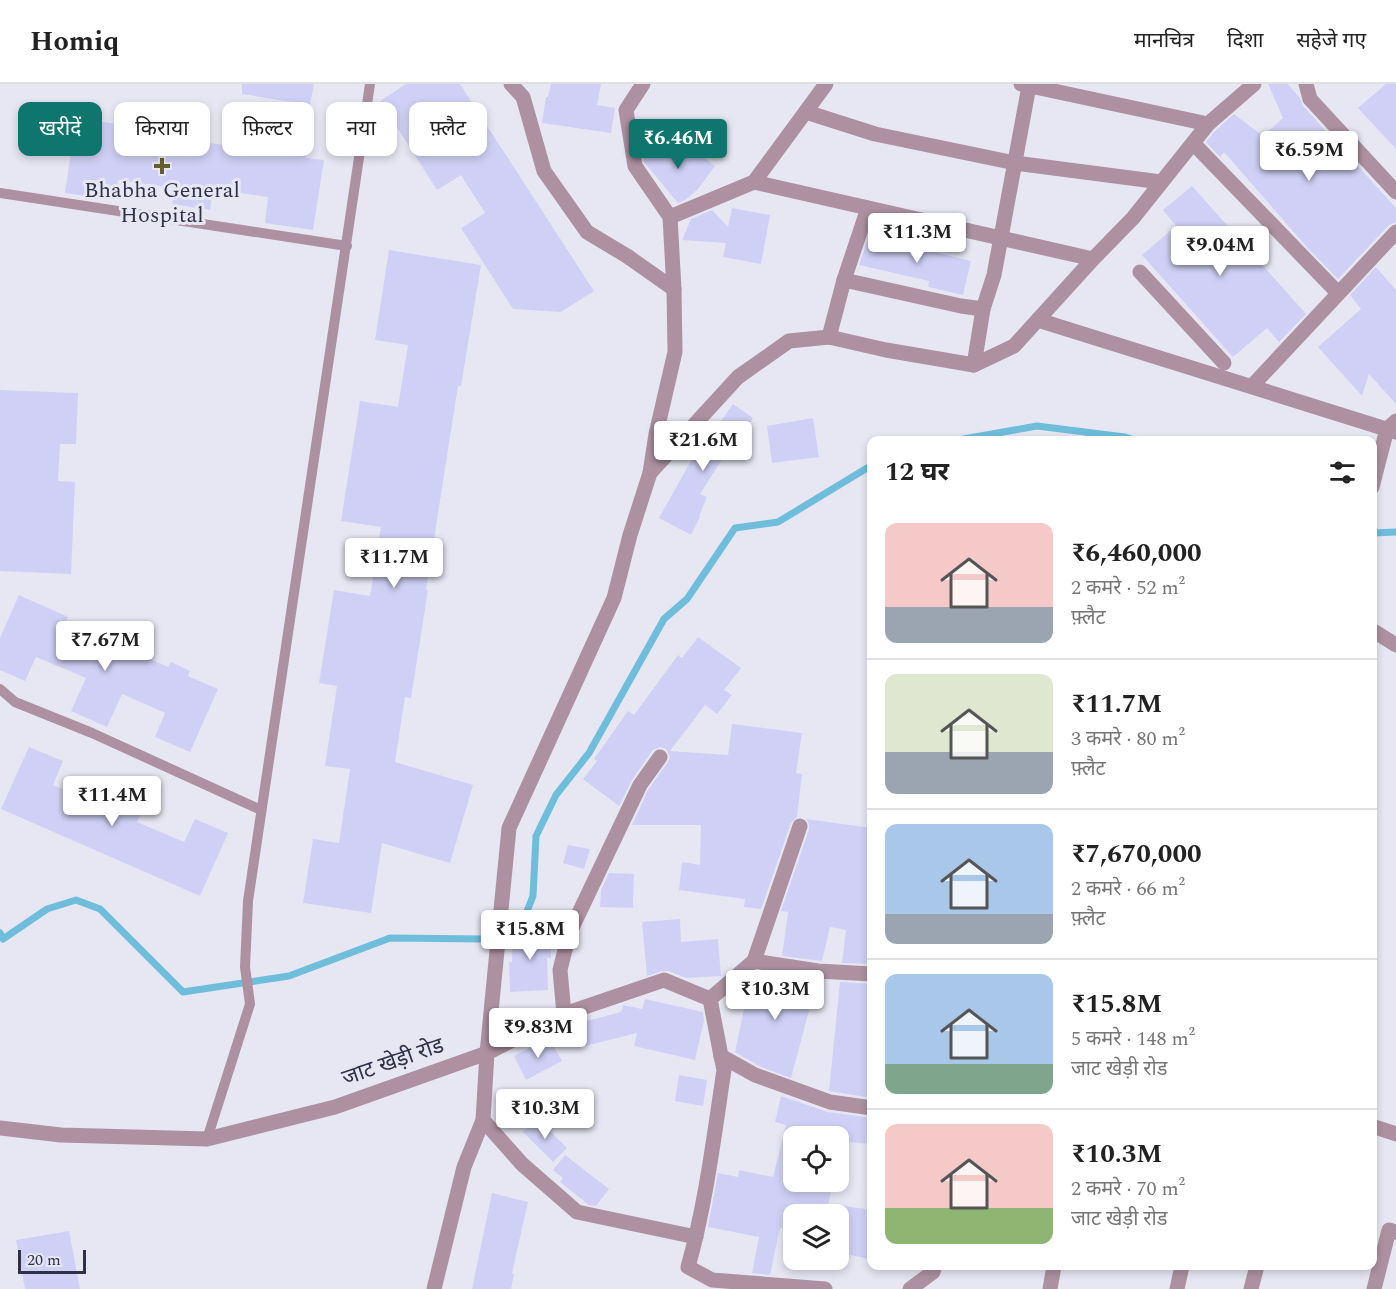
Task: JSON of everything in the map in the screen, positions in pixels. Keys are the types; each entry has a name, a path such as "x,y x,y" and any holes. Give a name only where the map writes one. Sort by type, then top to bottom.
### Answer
{"street":[{"path":"511,84 523,97 544,171 586,232 674,288"},
{"path":"434,1289 464,1167 483,1120 487,1053 509,828 614,598 630,535 650,473 656,434 675,352 670,217 635,166 626,110 643,84"},
{"path":"670,217 754,182 826,84"},
{"path":"650,473 738,377 789,342 829,337 886,350 974,365 1014,346 1133,218 1208,124 1254,84"},
{"path":"1306,84 1310,99 1396,192"},
{"path":"974,365 983,309 994,276 1015,163 1025,85 1208,124"},
{"path":"806,112 875,134 1015,163 1161,182"},
{"path":"1192,144 1338,293"},
{"path":"754,182 1093,259"},
{"path":"829,337 844,280 868,208"},
{"path":"1252,386 1396,232"},
{"path":"1140,272 1224,363"},
{"path":"844,280 983,309"},
{"path":"1038,320 1393,427 1377,473"},
{"path":"1196,335 1199,370"},
{"path":"1377,633 1396,645"},
{"path":"564,1014 560,970 569,934 640,784 660,757"},
{"path":"800,826 753,961 710,999 724,1070 696,1237 688,1267 711,1280 825,1289"},
{"path":"753,961 818,971 867,974"},
{"name":"जाट खेड़ी रोड","path":"0,1128 61,1135 207,1139 335,1107 487,1053 564,1014 664,980 710,999"},
{"path":"721,1056 755,1075 830,1102 867,1107"},
{"path":"483,1120 522,1164 577,1212 696,1237"},
{"path":"1377,1128 1396,1134"},
{"path":"1374,1289 1389,1230 1396,1232"},
{"path":"910,1289 934,1270"},
{"path":"1050,1289 1053,1270"},
{"path":"1177,1289 1181,1270"},
{"path":"1251,1289 1256,1270"}],"lane":[{"path":"207,1139 250,1004 245,967 248,901 370,84"},
{"path":"0,193 347,246"},
{"path":"0,689 15,702 92,733 261,810"}],"building":[{"path":"242,84 314,84 311,102 291,102 242,94"},
{"path":"406,84 460,84 472,102 409,102 409,146 397,128 397,102 380,101"},
{"path":"551,84 601,84 597,105 615,108 611,133 542,123 546,97 548,97"},
{"path":"1268,84 1288,84 1300,98 1303,106 1396,208 1396,222 1389,225 1338,279 1224,152 1220,157 1206,142 1234,114 1263,136 1283,118"},
{"path":"1386,84 1396,84 1396,149 1358,108"},
{"path":"102,122 114,123 114,156 210,156 210,143 222,145 222,156 306,156 306,158 324,160 313,230 265,223 268,197 213,189 210,210 172,204 175,188 118,180 115,200 65,193 70,156 102,156"},
{"path":"487,126 594,291 561,312 513,309 461,228 485,213 461,175 437,190 415,156 487,156"},
{"path":"663,139 682,161 692,149 715,166 698,189 678,203 644,162 643,156"},
{"path":"1192,186 1306,314 1279,342 1267,328 1233,357 1142,255 1176,226 1163,210"},
{"path":"732,208 770,215 761,264 723,257 726,243 682,240 691,219 712,210 728,227"},
{"path":"869,236 971,261 963,295 928,287 929,281 859,265"},
{"path":"389,250 481,265 461,386 458,386 411,698 405,697 395,762 473,785 450,863 382,843 371,913 303,903 313,839 339,843 350,769 325,766 337,686 319,683 334,590 370,596 381,527 341,521 360,401 398,407 408,345 375,340"},
{"path":"1376,267 1396,290 1396,404 1369,374 1362,396 1318,347 1361,309 1350,295"},
{"path":"0,390 78,393 76,444 60,444 58,481 75,482 71,574 0,571"},
{"path":"733,404 753,418 729,452 728,450 700,494 707,497 691,535 659,518 701,443 704,445"},
{"path":"813,418 819,457 772,463 767,426"},
{"path":"19,595 68,617 66,622 168,667 171,662 190,671 188,676 218,689 190,752 155,737 165,713 122,694 107,727 71,711 86,678 36,657 25,681 0,670 0,638"},
{"path":"698,637 741,668 724,690 732,695 717,714 705,705 670,751 728,755 732,724 802,733 796,773 802,774 797,817 791,823 761,909 744,907 745,899 679,890 682,862 700,865 701,825 632,825 648,790 668,762 670,757 666,749 660,747 652,751 632,780 619,806 583,779 597,761 594,759 628,711 634,715 678,655 682,658"},
{"path":"29,747 63,761 53,785 101,806 108,792 143,807 137,822 184,842 195,819 228,833 200,896 1,809"},
{"path":"806,819 867,827 867,964 842,963 846,930 830,927 822,961 782,956 788,912 781,911 809,824"},
{"path":"568,845 590,849 584,869 563,863"},
{"path":"609,873 634,874 633,908 600,907 601,890"},
{"path":"680,919 681,942 718,939 721,976 686,978 662,971 647,976 642,922"},
{"path":"513,932 551,932 551,958 547,958 548,990 510,992 509,962 512,962"},
{"path":"757,971 817,981 791,1078 759,1066 735,1052 751,976"},
{"path":"840,982 867,984 867,1097 829,1091"},
{"path":"645,999 703,1012 704,1020 695,1060 634,1046 637,1033 585,1046 579,1023 621,1012 623,1005 642,1009"},
{"path":"549,1038 562,1061 526,1080 514,1056"},
{"path":"679,1075 707,1080 703,1106 675,1101"},
{"path":"781,1096 828,1112 867,1117 867,1144 849,1142 849,1126 786,1125 775,1122"},
{"path":"537,1118 567,1148 553,1162 523,1132"},
{"path":"783,1137 783,1192 831,1192 828,1204 783,1204 783,1229 780,1228 770,1275 752,1273 759,1237 708,1227 718,1173 738,1177 739,1170 773,1177"},
{"path":"565,1155 609,1189 596,1206 589,1205 560,1182 563,1178 553,1170"},
{"path":"492,1193 528,1202 512,1273 514,1274 511,1289 472,1289"},
{"path":"849,1207 867,1209 867,1259 849,1255"},
{"path":"69,1231 80,1289 25,1289 16,1240"}],"waterway":[{"path":"980,436 1037,426 1117,436"},
{"path":"0,933 3,939 47,909 76,900 100,909 183,992 289,976 390,938 504,941 518,934 533,896 536,836 556,795 589,753 664,619 687,599 735,528 778,522 867,468"},
{"path":"1377,533 1396,532"}],"place":[{"name":"Bhabha General Hospital","path":"162,166"}]}
